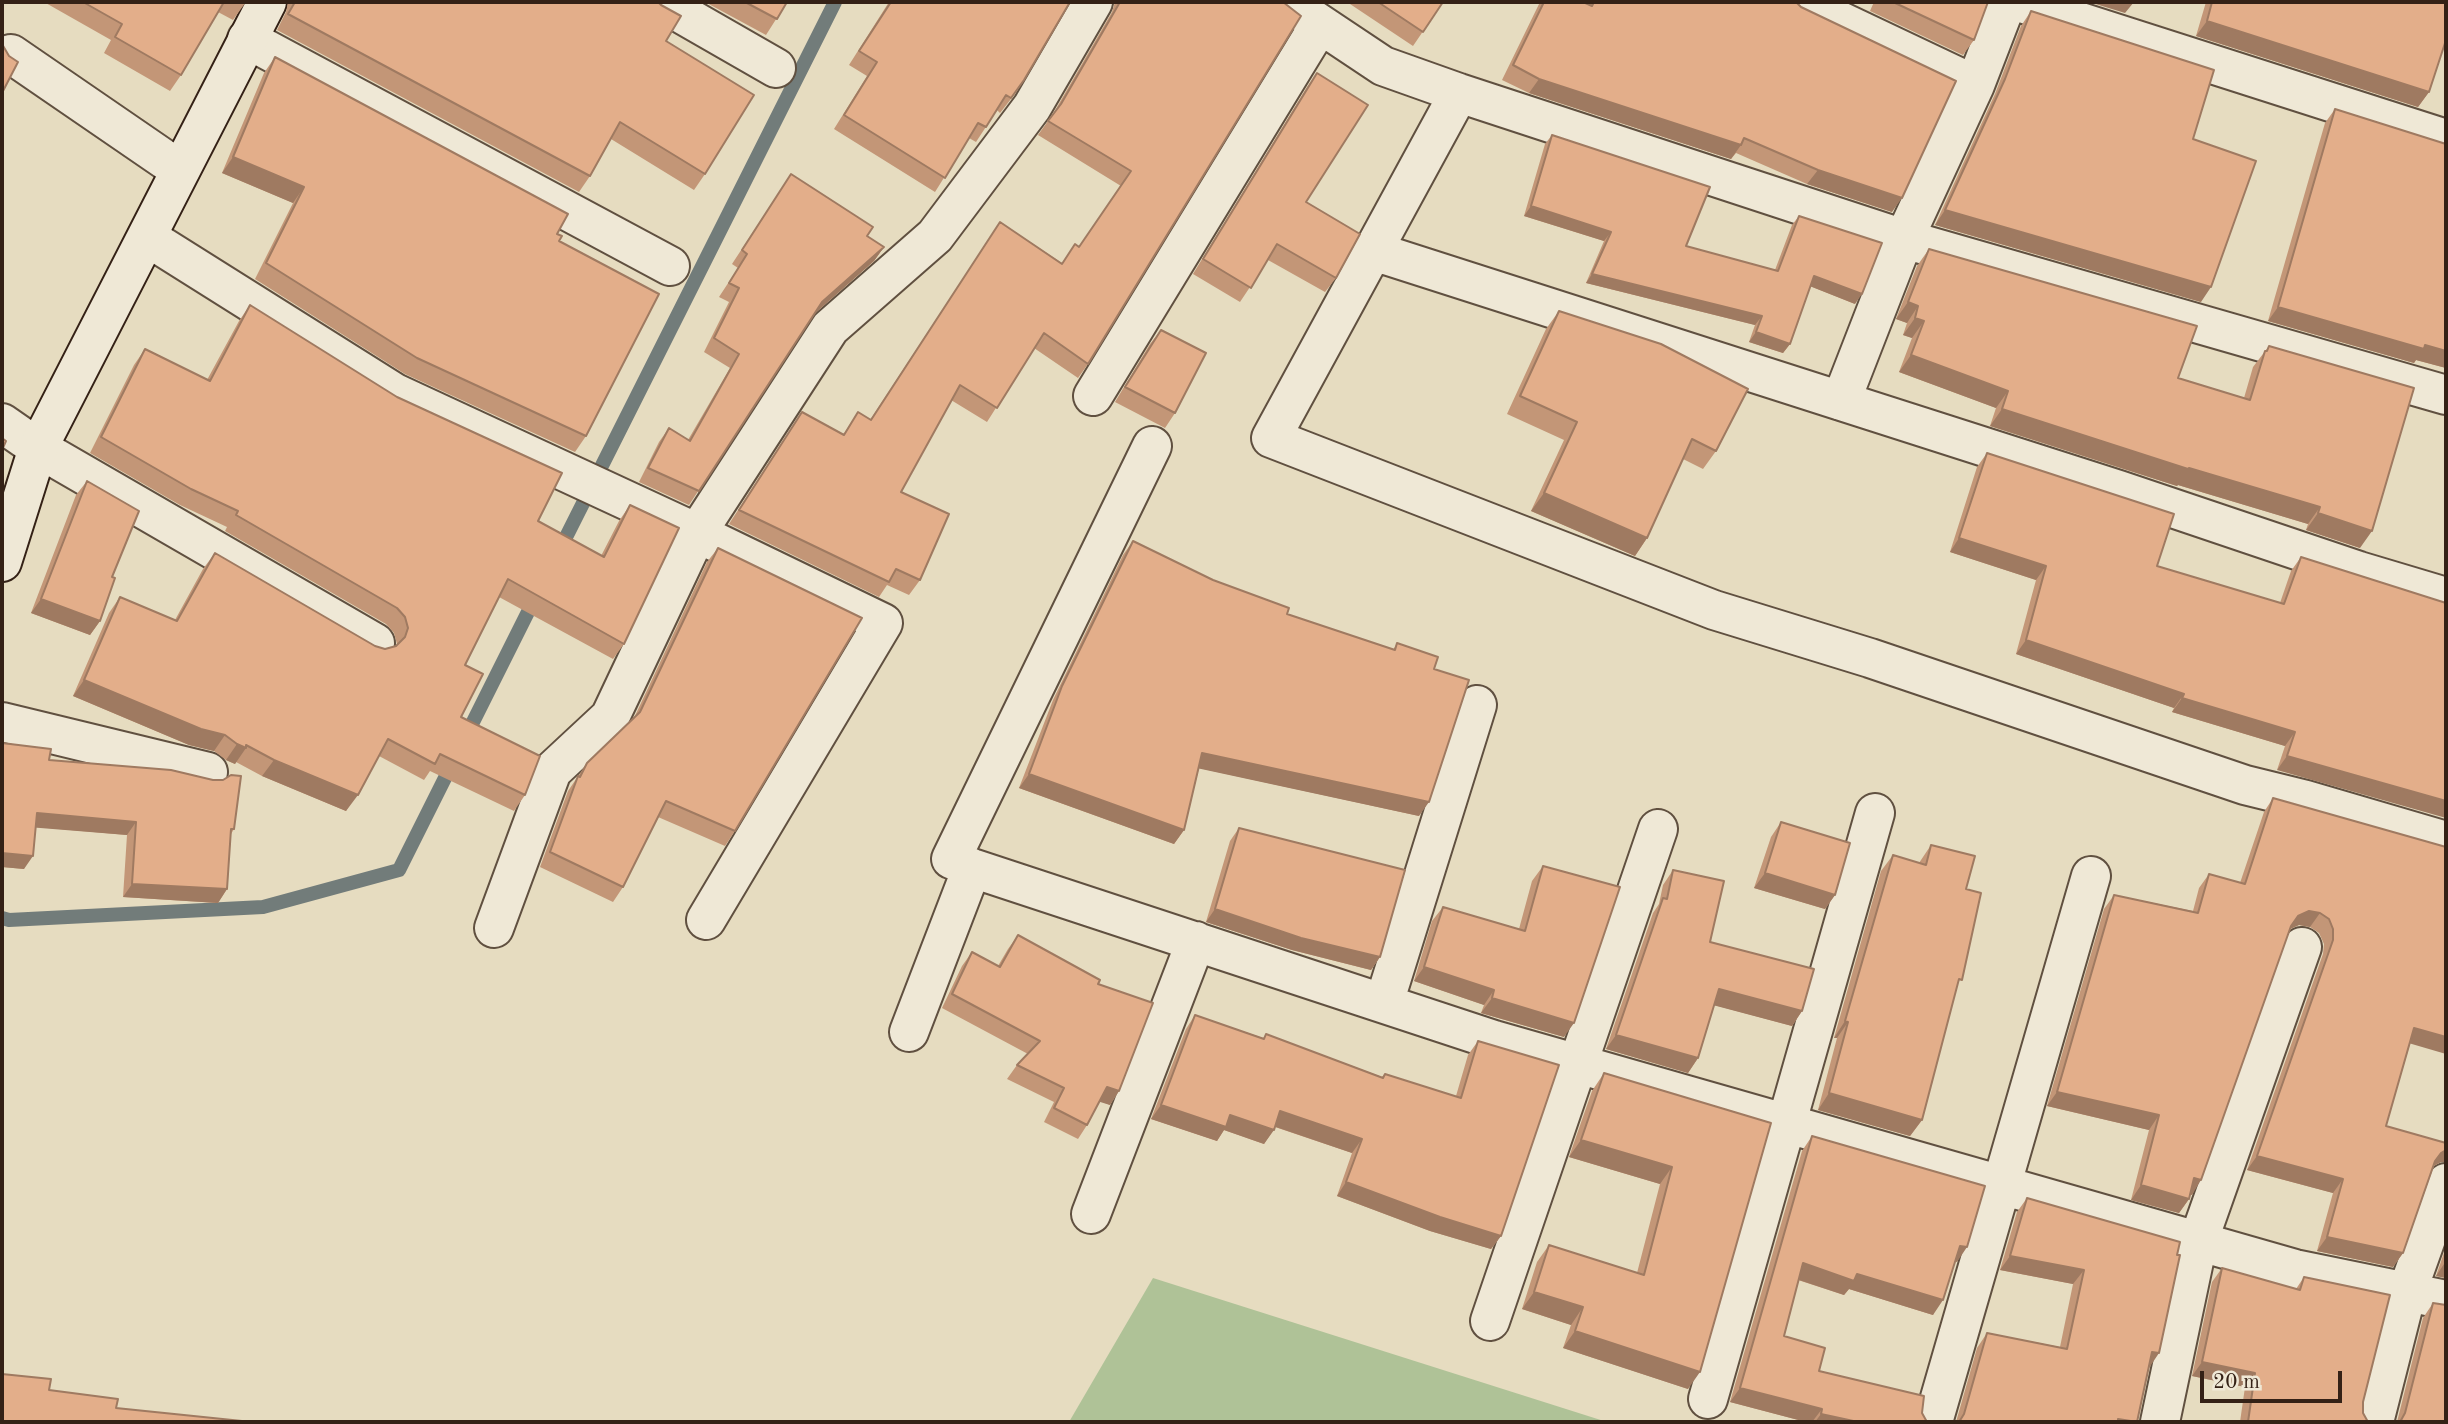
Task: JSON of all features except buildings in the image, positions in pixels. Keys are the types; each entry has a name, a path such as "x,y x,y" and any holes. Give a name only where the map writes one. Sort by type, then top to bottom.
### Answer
{"street":[{"path":"2,562 38,448 267,2"},
{"path":"661,2 776,68"},
{"path":"494,928 552,771 610,717 697,533 830,328 935,236 1031,107 1093,2"},
{"path":"1287,2 1383,66 1459,93 1904,239 2446,395"},
{"path":"1800,2 1975,85"},
{"path":"1841,401 1904,239 1975,85 2007,2"},
{"path":"2018,2 2446,139"},
{"path":"1093,396 1320,24"},
{"path":"247,39 670,266"},
{"path":"11,54 180,170"},
{"path":"1459,93 1271,438 1714,610 1870,658 2245,785 2446,841"},
{"path":"147,237 395,393 697,533 883,623 706,920"},
{"path":"1373,251 2446,597"},
{"path":"2,423 38,448 375,643"},
{"path":"1152,446 951,859 1494,1040 1577,1065 2295,1269 2446,1300"},
{"path":"1384,1003 1477,705"},
{"path":"2,722 208,772"},
{"path":"1707,1399 1875,813"},
{"path":"1490,1321 1658,829"},
{"path":"909,1032 972,868"},
{"path":"1933,1422 2091,876"},
{"path":"1091,1213 1196,941"},
{"path":"2160,1422 2198,1242 2302,947"},
{"path":"2374,1422 2407,1292 2446,1183"}],"green space":[{"path":"1153,1278 1607,1422 1069,1422"}],"waterway":[{"path":"558,553 835,2"},
{"path":"465,738 536,596"},
{"path":"2,918 9,920 263,907 399,870 453,762"}]}
